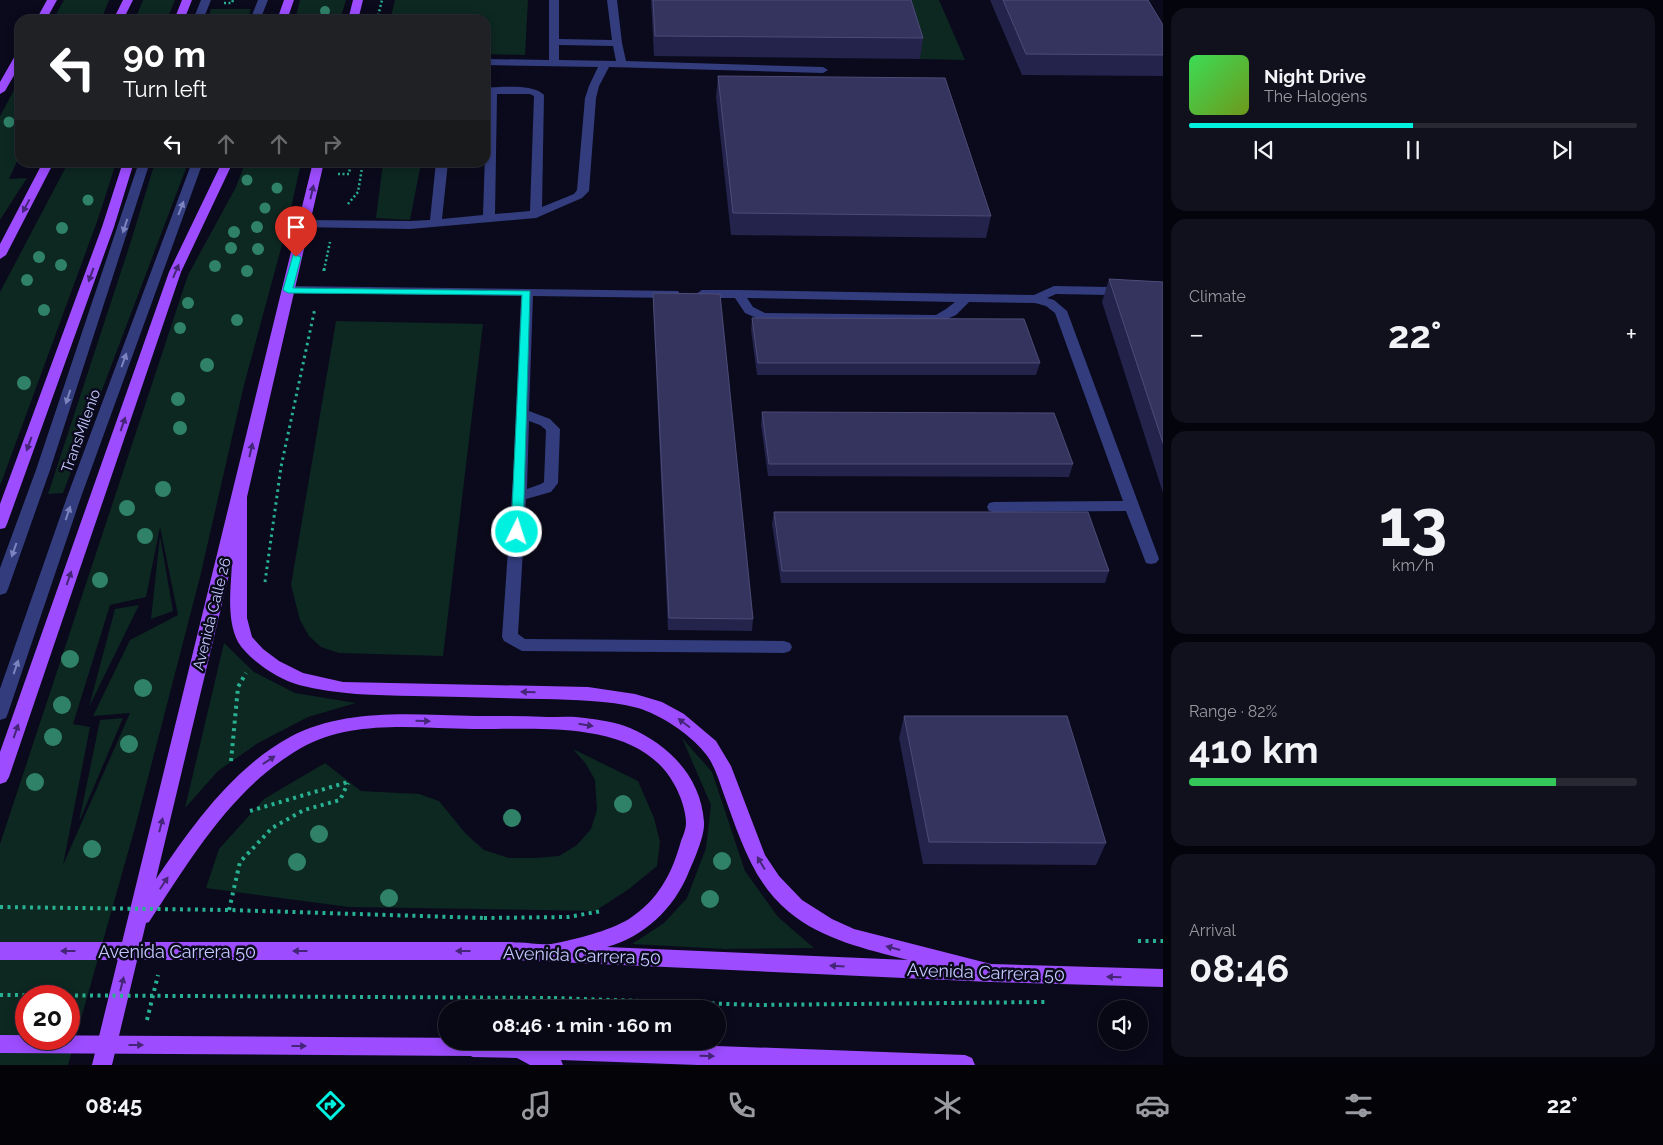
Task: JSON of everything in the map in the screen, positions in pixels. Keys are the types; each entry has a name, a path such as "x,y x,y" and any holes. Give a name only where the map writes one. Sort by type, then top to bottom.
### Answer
{"main road":[{"path":"44,15 52,0"},
{"path":"120,15 128,0"},
{"path":"181,15 187,0"},
{"path":"284,15 289,0"},
{"path":"354,15 358,0"},
{"path":"0,91 15,65"},
{"path":"0,255 46,167"},
{"path":"0,524 108,227 126,167"},
{"path":"0,777 175,272 226,167"},
{"name":"Avenida Calle 26","path":"102,1065 240,498 318,167"},
{"path":"240,498 239,618 245,639 257,653 273,665 299,679 342,688 588,694 635,700 656,707 678,718 710,746 722,766 757,858 772,882 795,906 825,925 852,937 991,974"},
{"path":"137,923 188,848 230,793 262,765 283,751 328,730 353,724 385,721 583,724 624,733 656,752 674,768 688,792 694,822 686,857 672,889 657,908 635,925 611,937 548,953"},
{"name":"Avenida Carrera 50","path":"0,950 512,951 991,974 1163,978"},
{"path":"0,1044 438,1047"},
{"path":"520,1050 553,1065"},
{"path":"546,1050 965,1065"}],"lane":[{"path":"200,15 206,0"},
{"path":"258,15 263,0"},
{"path":"554,0 554,63"},
{"path":"612,0 622,64"},
{"path":"555,42 618,44"},
{"path":"490,62 823,70"},
{"path":"304,224 410,225 536,214 578,196 583,191 590,111 589,98 592,88 605,64"},
{"path":"490,91 532,91 539,95 536,214"},
{"name":"TransMilenio","path":"0,589 44,470 143,167"},
{"name":"TransMilenio","path":"0,713 74,497 196,167"},
{"path":"436,223 442,167"},
{"path":"489,167 489,218"},
{"path":"288,290 1036,299 1050,303 1061,311 1151,559"},
{"path":"1036,299 1054,290 1163,292"},
{"path":"527,293 519,496 510,637 522,645 784,647"},
{"path":"738,294 750,310 763,317 938,319 951,312 966,298"},
{"path":"519,496 549,487 552,474 553,429 545,422 523,414"},
{"path":"994,507 1133,506"}],"path":[{"path":"378,15 382,0"},
{"path":"334,174 349,174 350,167"},
{"path":"265,584 281,467 334,224 358,192 363,167"},
{"path":"230,793 231,750 238,687 257,653"},
{"path":"229,910 240,862 272,828 304,810 340,800 348,782 248,811"},
{"path":"174,910 178,903"},
{"path":"0,906 229,910 484,918 568,917 606,911"},
{"path":"1138,940 1163,942"},
{"path":"146,1026 160,968"},
{"path":"0,994 554,998 756,1005 1054,1002"}],"green space":[{"path":"64,0 109,0 103,15 56,15"},
{"path":"143,0 175,0 169,15 137,15"},
{"path":"300,0 346,0 342,15 296,15"},
{"path":"395,0 528,0 525,55 490,54 490,15 391,15"},
{"path":"901,0 939,0 965,60 920,59"},
{"path":"211,9 251,9 249,15 209,15"},
{"path":"15,88 15,166 9,179 27,178 0,220 0,116"},
{"path":"66,167 115,167 98,219 0,486 0,292"},
{"path":"153,167 186,167 63,493 48,494"},
{"path":"244,167 300,167 286,230 244,385 200,577 136,824 80,1022 80,985 15,985 15,1050 72,1050 68,1065 0,1065 0,844 188,275 236,187","holes":["160,527 178,615 130,640 93,716 130,713 63,865 90,727 73,724 110,605 146,597"]},
{"path":"382,167 420,167 410,220 376,218"},
{"path":"336,321 483,324 443,656 339,653 321,647 309,636 300,620 291,585"},
{"path":"160,536 173,611 151,619"},
{"path":"139,605 89,707 115,609"},
{"path":"224,643 254,672 295,693 356,703 308,717 258,743 218,771 185,808"},
{"path":"123,718 79,822 100,720"},
{"path":"682,738 712,772 745,871 778,917 814,948 725,949 632,944 664,923 687,898 706,848 711,805"},
{"path":"573,749 638,781 654,818 660,842 657,866 629,889 595,911 349,907 206,888 219,849 264,799 325,763 361,791 419,794 439,801 466,834 484,850 509,858 559,856 577,845 591,829 597,810 595,780 586,764"}],"building":[{"path":"653,0 911,0 923,38 655,36"},
{"path":"1003,0 1148,0 1163,25 1163,55 1026,54"},
{"path":"718,76 945,78 991,216 733,213"},
{"path":"1109,279 1163,282 1163,443"},
{"path":"653,293 720,294 753,619 669,618"},
{"path":"752,318 1024,319 1040,363 758,363"},
{"path":"762,412 1054,413 1073,464 769,464"},
{"path":"774,512 1088,512 1109,571 782,571"},
{"path":"904,716 1067,716 1106,843 929,842"}],"route":[{"path":"296,257 288,290 527,293 517,532"}]}
